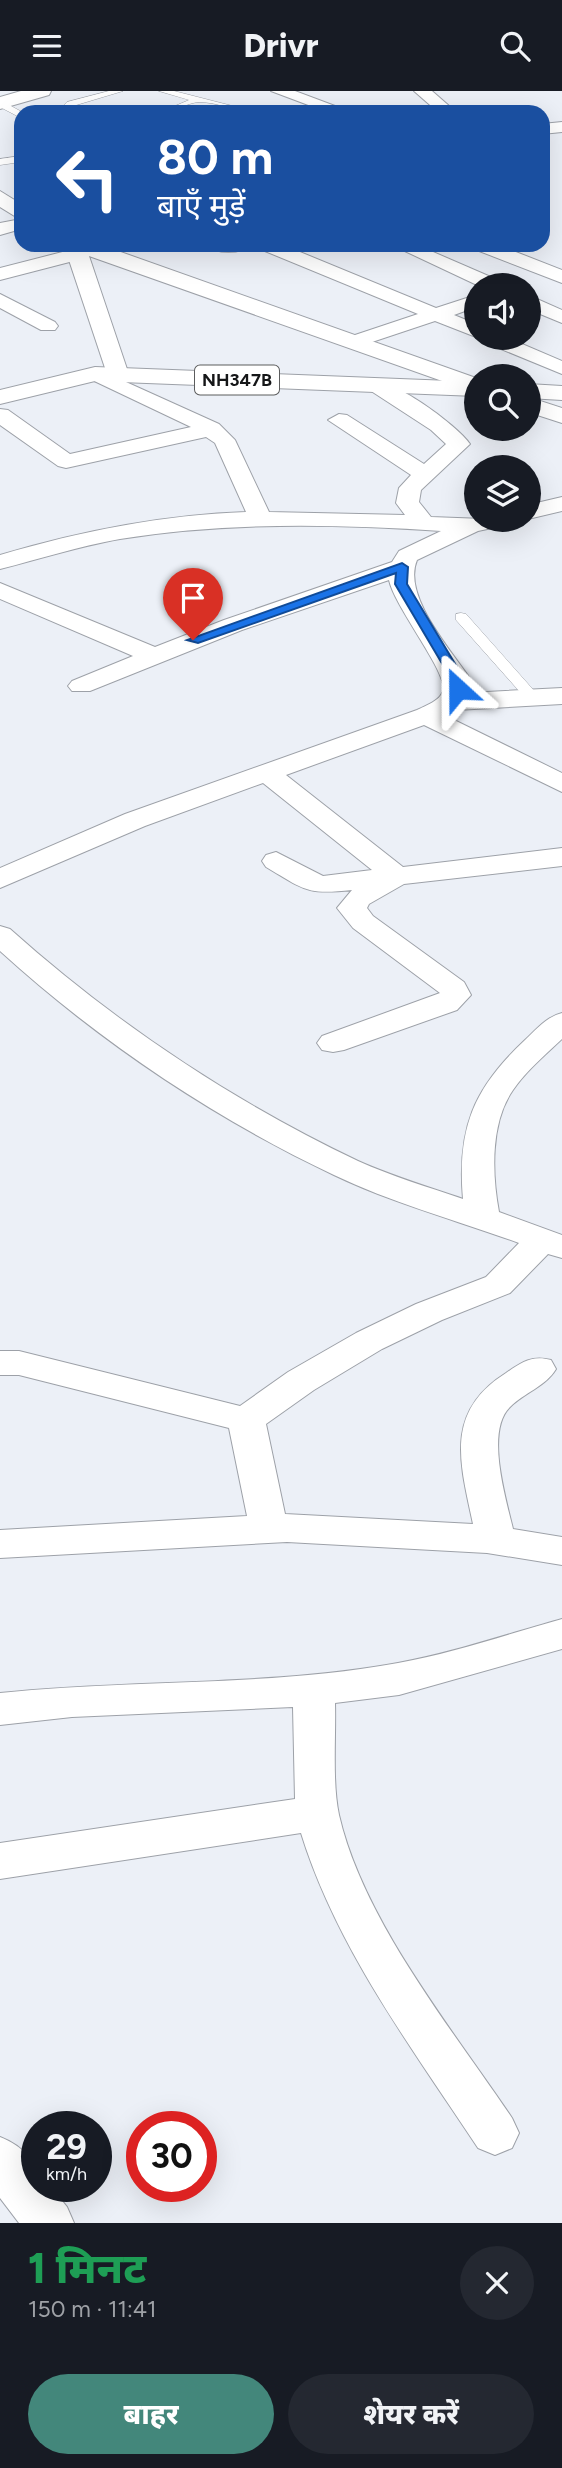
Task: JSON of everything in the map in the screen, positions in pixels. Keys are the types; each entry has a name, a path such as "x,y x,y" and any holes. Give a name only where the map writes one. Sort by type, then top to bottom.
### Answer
{"main road":[{"path":"0,93 9,91"},
{"path":"0,103 42,91"},
{"path":"0,197 14,208"},
{"path":"78,252 106,375"},
{"path":"89,252 464,383"},
{"name":"NH347B","path":"0,397 106,375 464,387"},
{"path":"541,392 562,393"},
{"path":"541,409 562,416"}],"street":[{"path":"279,91 322,105"},
{"path":"422,91 439,105"},
{"path":"0,274 65,252"},
{"path":"284,252 464,326"},
{"path":"424,252 468,273"},
{"path":"499,252 560,276"},
{"path":"541,281 560,276"},
{"path":"0,299 48,326"},
{"path":"353,342 464,304"},
{"path":"541,308 562,317"},
{"path":"519,350 562,368"},
{"path":"106,375 211,429 224,440 260,517"},
{"path":"375,385 439,425 459,443 410,488 407,503 424,523"},
{"path":"0,415 61,458 74,461 211,429"},
{"path":"339,420 424,473"},
{"path":"541,509 562,504"},
{"path":"0,562 66,544 178,522 260,517 390,520 464,526"},
{"path":"390,520 412,558 401,584 456,677 458,689 453,702"},
{"path":"81,687 154,656 412,558 464,530"},
{"path":"0,590 154,656"},
{"path":"0,879 135,820 426,716 453,702 562,696"},
{"path":"426,716 562,784"},
{"path":"267,773 397,876"},
{"path":"276,861 318,885 562,857"},
{"path":"333,1043 446,1003 456,995 453,988 363,922 352,908 357,899 397,876"},
{"path":"0,935 64,993 223,1104 348,1169 482,1215 552,1243"},
{"path":"482,1215 476,1187 485,1119 495,1093 562,1022"},
{"path":"0,1363 19,1363 246,1419 301,1381 369,1341 429,1312 498,1285 552,1243"},
{"path":"496,1541 478,1439 486,1411 500,1394 538,1369"},
{"path":"246,1419 268,1529"},
{"path":"0,1544 268,1529 496,1541 562,1551"},
{"path":"0,1709 72,1701 314,1690 399,1679 562,1634"},
{"path":"314,1690 317,1814 337,1876 386,1970 495,2133"},
{"path":"0,1861 317,1814"},
{"path":"0,2159 49,2223"}],"lane":[{"path":"68,105 119,91"},
{"path":"163,91 221,105"},
{"path":"185,105 199,100"},
{"path":"461,617 532,697"}],"route":[{"path":"193,640 402,567 401,584 456,677 458,689"}]}
